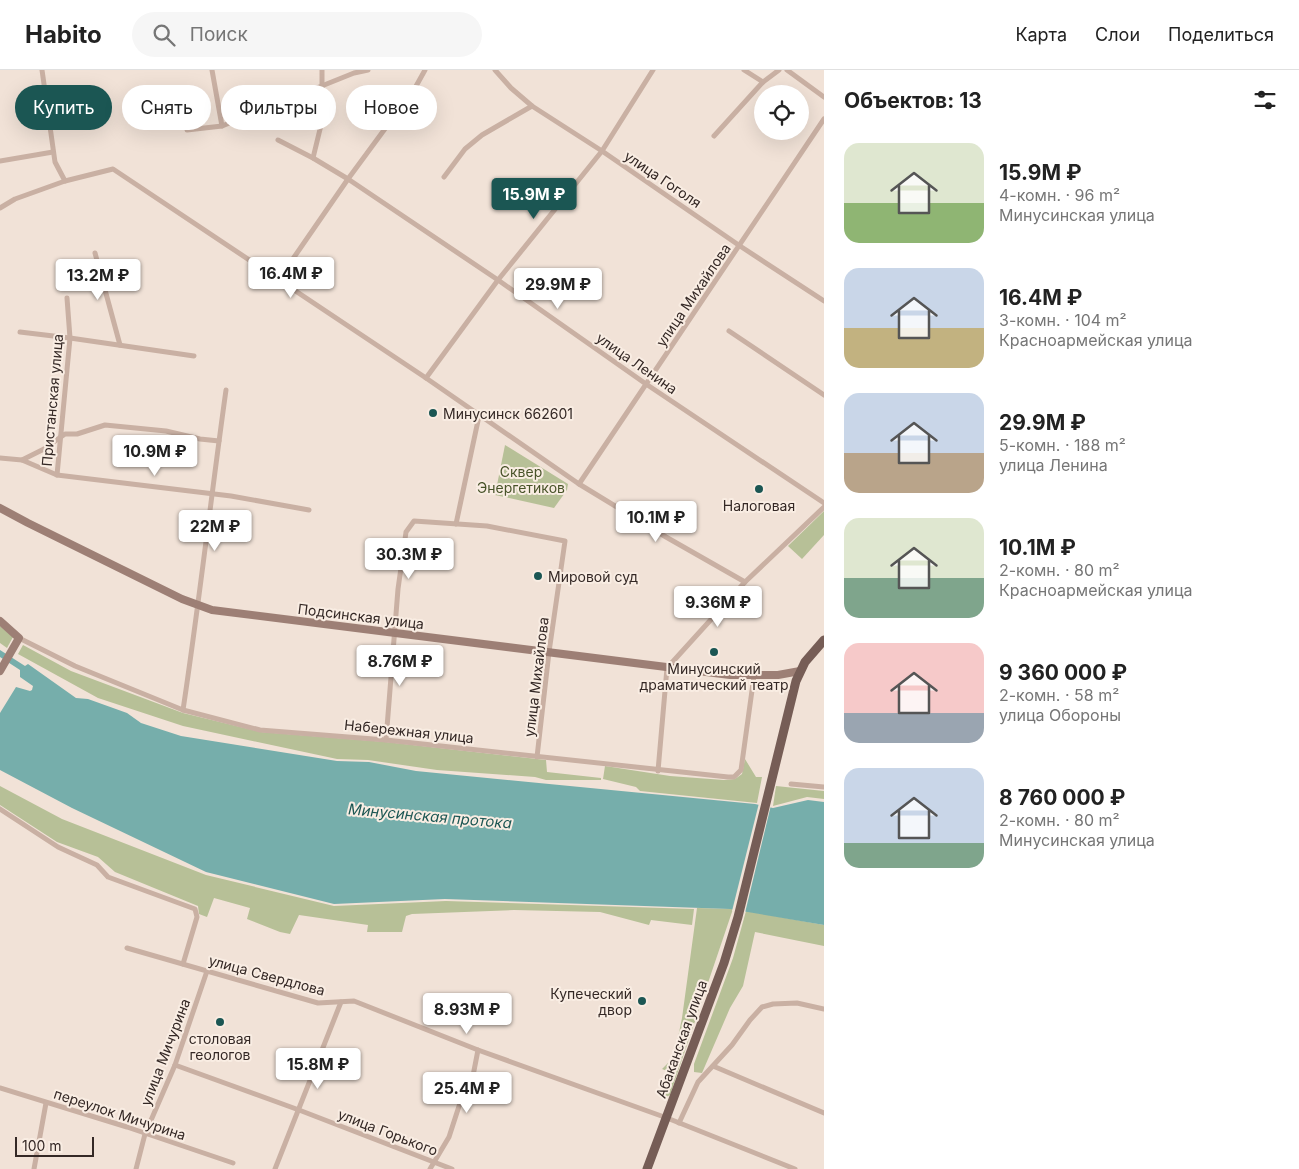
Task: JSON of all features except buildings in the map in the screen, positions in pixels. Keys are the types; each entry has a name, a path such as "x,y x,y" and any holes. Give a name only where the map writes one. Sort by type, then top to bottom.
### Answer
{"main road":[{"name":"Абаканская улица","path":"646,1169 724,963 738,917 793,691 800,671 811,654 822,645"}],"street":[{"path":"42,70 53,152 57,168 66,181"},
{"path":"212,70 221,120"},
{"path":"322,70 323,85"},
{"path":"325,85 354,73 368,70"},
{"path":"279,279 348,179 415,88 425,70"},
{"name":"улица Гоголя","path":"495,70 511,88 532,106 824,301"},
{"path":"426,378 498,280 602,151 653,70"},
{"path":"744,70 763,82"},
{"path":"714,136 763,82 779,70"},
{"path":"787,70 824,97"},
{"path":"444,177 465,149 482,135 532,106"},
{"name":"улица Михайлова","path":"579,484 824,119"},
{"path":"313,158 320,130"},
{"name":"улица Ленина","path":"278,140 348,179 498,280 646,384 824,503"},
{"path":"0,161 53,152"},
{"path":"0,208 15,199 66,181 114,169 426,378 579,484 745,582"},
{"path":"96,252 120,345"},
{"name":"Пристанская улица","path":"57,475 59,438 70,338 67,298"},
{"path":"730,331 824,395"},
{"path":"20,332 194,356"},
{"path":"184,710 226,390"},
{"path":"386,740 398,589 406,532 414,521 456,524 479,416"},
{"path":"22,460 44,450 65,434 77,434 105,425 166,431 200,439 219,441"},
{"path":"0,458 22,460 57,475 212,493 309,510"},
{"path":"658,771 667,668 745,582 824,507"},
{"name":"Подсинская улица","path":"0,508 164,591 212,610 730,675 778,676 800,671"},
{"name":"улица Михайлова","path":"456,524 487,526 565,541 548,652 537,757"},
{"name":"Набережная улица","path":"0,621 19,638 75,666 184,710 260,730 386,740 658,771 728,777 734,777 741,770 754,676"},
{"path":"0,671 19,638"},
{"path":"791,784 824,788"},
{"path":"0,809 58,847 97,866 108,877 195,909 197,917 182,964"},
{"name":"улица Свердлова","path":"126,948 318,1003 354,1001 478,1050 666,1118 795,1169"},
{"name":"улица Мичурина","path":"136,1169 146,1134 175,1065 207,971"},
{"path":"275,1169 342,1002"},
{"name":"Абаканская улица","path":"679,1123 698,1082 732,1045 756,1012 762,1007 773,1004 797,1003 824,1010"},
{"path":"430,1169 448,1138 461,1100 471,1086 478,1050"},
{"name":"улица Горького","path":"175,1065 452,1169"},
{"path":"713,1066 824,1113"},
{"name":"переулок Мичурина","path":"0,1088 233,1163"},
{"path":"34,1169 46,1103"}],"green space":[{"name":"Сквер Энергетиков","path":"505,445 568,484 567,490 554,508 495,495"},
{"path":"824,511 824,535 802,559 788,546"},
{"path":"0,626 13,637 7,648 0,643"},
{"path":"23,645 71,671 183,713 261,732 386,742 546,760 547,772 601,778 601,780 546,780 535,777 437,770 368,760 337,759 183,726 98,698 18,654"},
{"path":"745,759 756,777 762,777 757,803 640,791 636,787 603,779 605,766 670,776 724,780 735,779 742,774"},
{"path":"0,786 62,819 206,875 334,906 446,901 694,909 692,925 651,920 649,925 600,912 514,910 412,914 406,916 402,932 367,932 368,925 299,915 290,934 280,932 247,919 250,908 214,898 207,917 199,914 198,906 115,872 98,857 57,842 0,805"},
{"path":"776,786 824,791 824,799 807,797 773,806"},
{"path":"697,908 733,909 670,1095 666,1097 664,1093 672,1073 662,1069 674,1057 682,1018"},
{"path":"746,911 824,925 824,946 755,932 743,986 730,1008 702,1073 694,1072 694,1064 733,958"}],"water":[{"name":"Минусинская протока","path":"0,650 25,666 28,664 76,698 88,699 127,713 141,723 181,736 337,761 369,762 416,771 755,804 773,808 808,800 824,802 824,925 730,909 445,899 334,904 206,872 72,808 0,770 0,713 16,687 30,691 33,686 20,677 20,670 0,657"}],"pier":[{"path":"759,803 771,805 745,913 732,911"}],"place":[{"name":"Минусинск 662601","path":"433,413"},
{"name":"Налоговая","path":"759,489"},
{"name":"Мировой суд","path":"538,576"},
{"name":"Минусинский драматический театр","path":"714,652"},
{"name":"Купеческий двор","path":"642,1001"},
{"name":"столовая геологов","path":"220,1022"}]}
